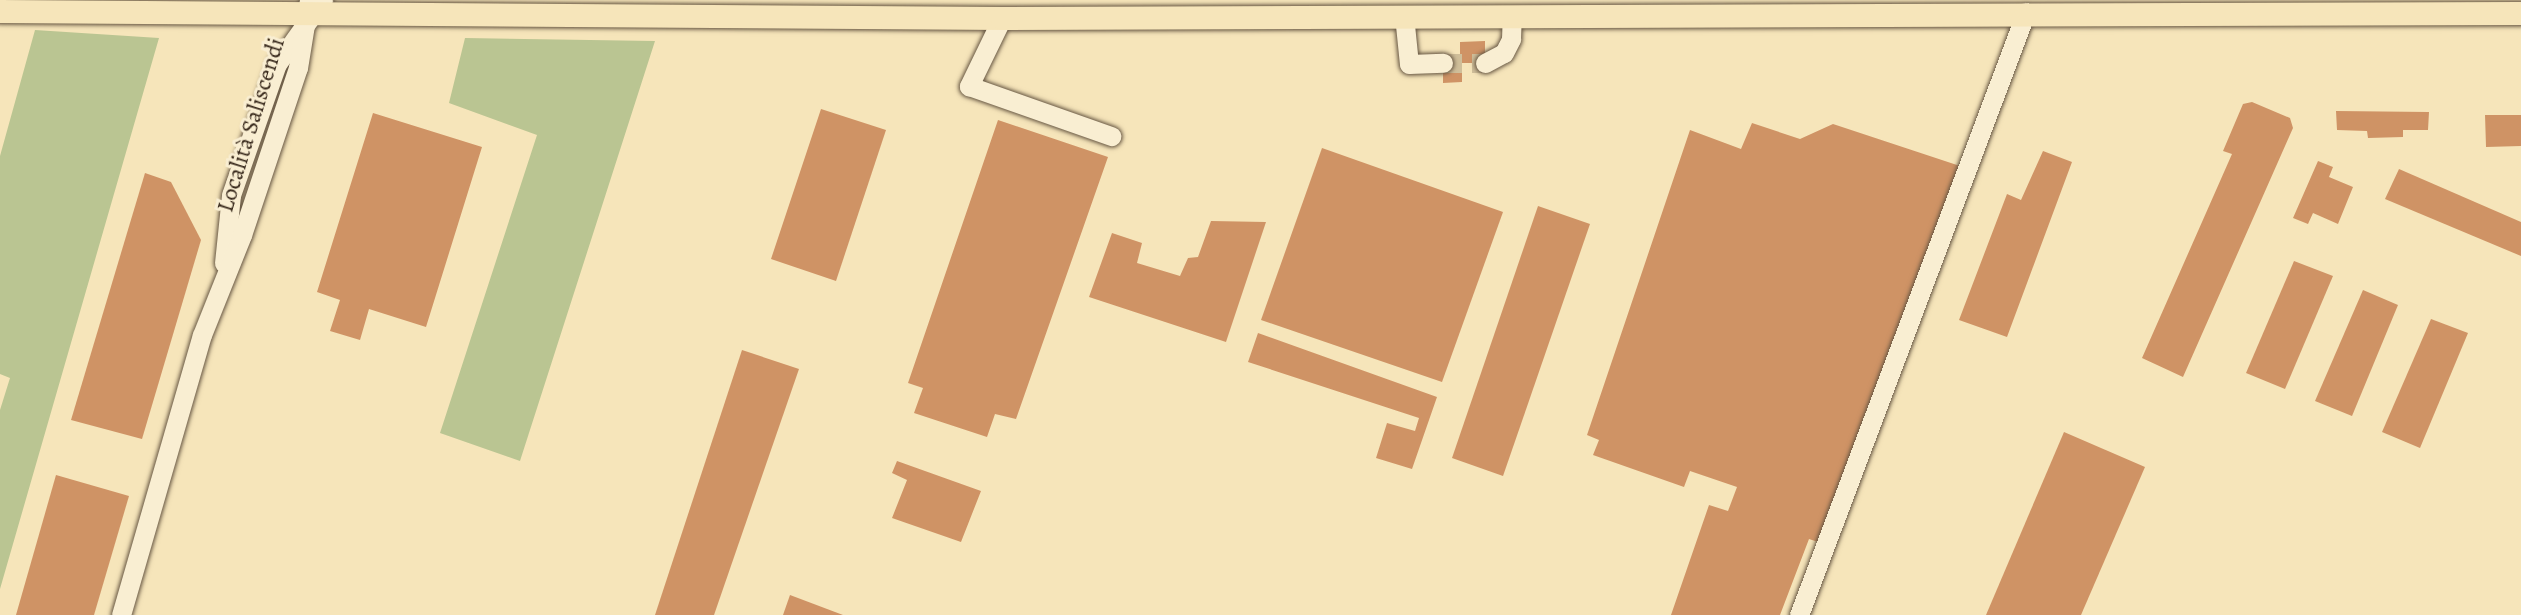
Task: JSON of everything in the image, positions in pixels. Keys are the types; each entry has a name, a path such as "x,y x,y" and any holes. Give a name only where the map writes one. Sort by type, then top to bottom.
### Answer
{"main road":[{"path":"0,11 38,6 272,7 314,4 386,15 1002,18 2521,12"}],"street":[{"path":"368,0 386,15"},
{"name":"Località Saliscendi","path":"121,615 202,335 223,280 231,195 277,64 314,4"},
{"path":"1799,615 2025,12"},
{"path":"1404,15 1409,64 1443,63"},
{"path":"1485,62 1504,53 1511,38 1513,15"},
{"path":"1002,18 969,86 1111,136"}],"green space":[{"path":"35,30 159,38 0,589 0,410 10,378 0,374 0,156"},
{"path":"465,38 655,41 520,461 440,433 537,135 449,103"}],"building":[{"path":"1485,41 1485,63 1462,63 1462,82 1443,83 1443,62 1460,62 1460,42"},
{"path":"2252,102 2290,118 2293,128 2183,377 2142,358 2232,154 2223,151 2243,104"},
{"path":"821,109 886,130 836,281 771,259"},
{"path":"2336,111 2429,112 2428,130 2403,130 2403,137 2368,138 2367,131 2337,130"},
{"path":"373,113 482,147 426,327 369,309 360,340 330,331 340,300 317,292"},
{"path":"2485,115 2521,115 2521,146 2486,147"},
{"path":"998,120 1108,157 1016,419 995,414 987,437 914,413 923,388 908,383"},
{"path":"1752,123 1800,139 1833,124 1960,166 1830,546 1809,539 1780,615 1671,615 1709,505 1728,511 1737,487 1690,471 1684,487 1593,455 1599,440 1587,435 1690,130 1741,149"},
{"path":"1322,148 1503,212 1442,382 1261,320"},
{"path":"2043,151 2072,162 2007,337 1959,320 2007,194 2021,200"},
{"path":"2318,161 2333,167 2329,177 2353,187 2338,224 2313,213 2308,224 2293,218"},
{"path":"2399,169 2521,222 2521,256 2385,199"},
{"path":"145,173 171,182 201,240 142,439 71,420"},
{"path":"1538,206 1590,224 1503,476 1452,458"},
{"path":"1211,221 1266,222 1226,342 1089,297 1112,233 1142,243 1137,263 1180,276 1188,258 1198,257"},
{"path":"2294,261 2333,276 2285,389 2246,373"},
{"path":"2363,290 2398,305 2352,416 2315,401"},
{"path":"2431,319 2468,333 2420,448 2382,432"},
{"path":"1258,333 1437,397 1412,469 1376,458 1387,423 1415,431 1419,418 1248,362"},
{"path":"742,350 799,369 714,615 655,615"},
{"path":"2064,432 2145,467 2081,615 1986,615"},
{"path":"897,461 981,491 961,542 892,518 907,480 892,473"},
{"path":"56,475 129,496 94,615 16,615"},
{"path":"790,595 843,615 783,615"}],"tunnel":[{"path":"1443,63 1485,63"}]}
